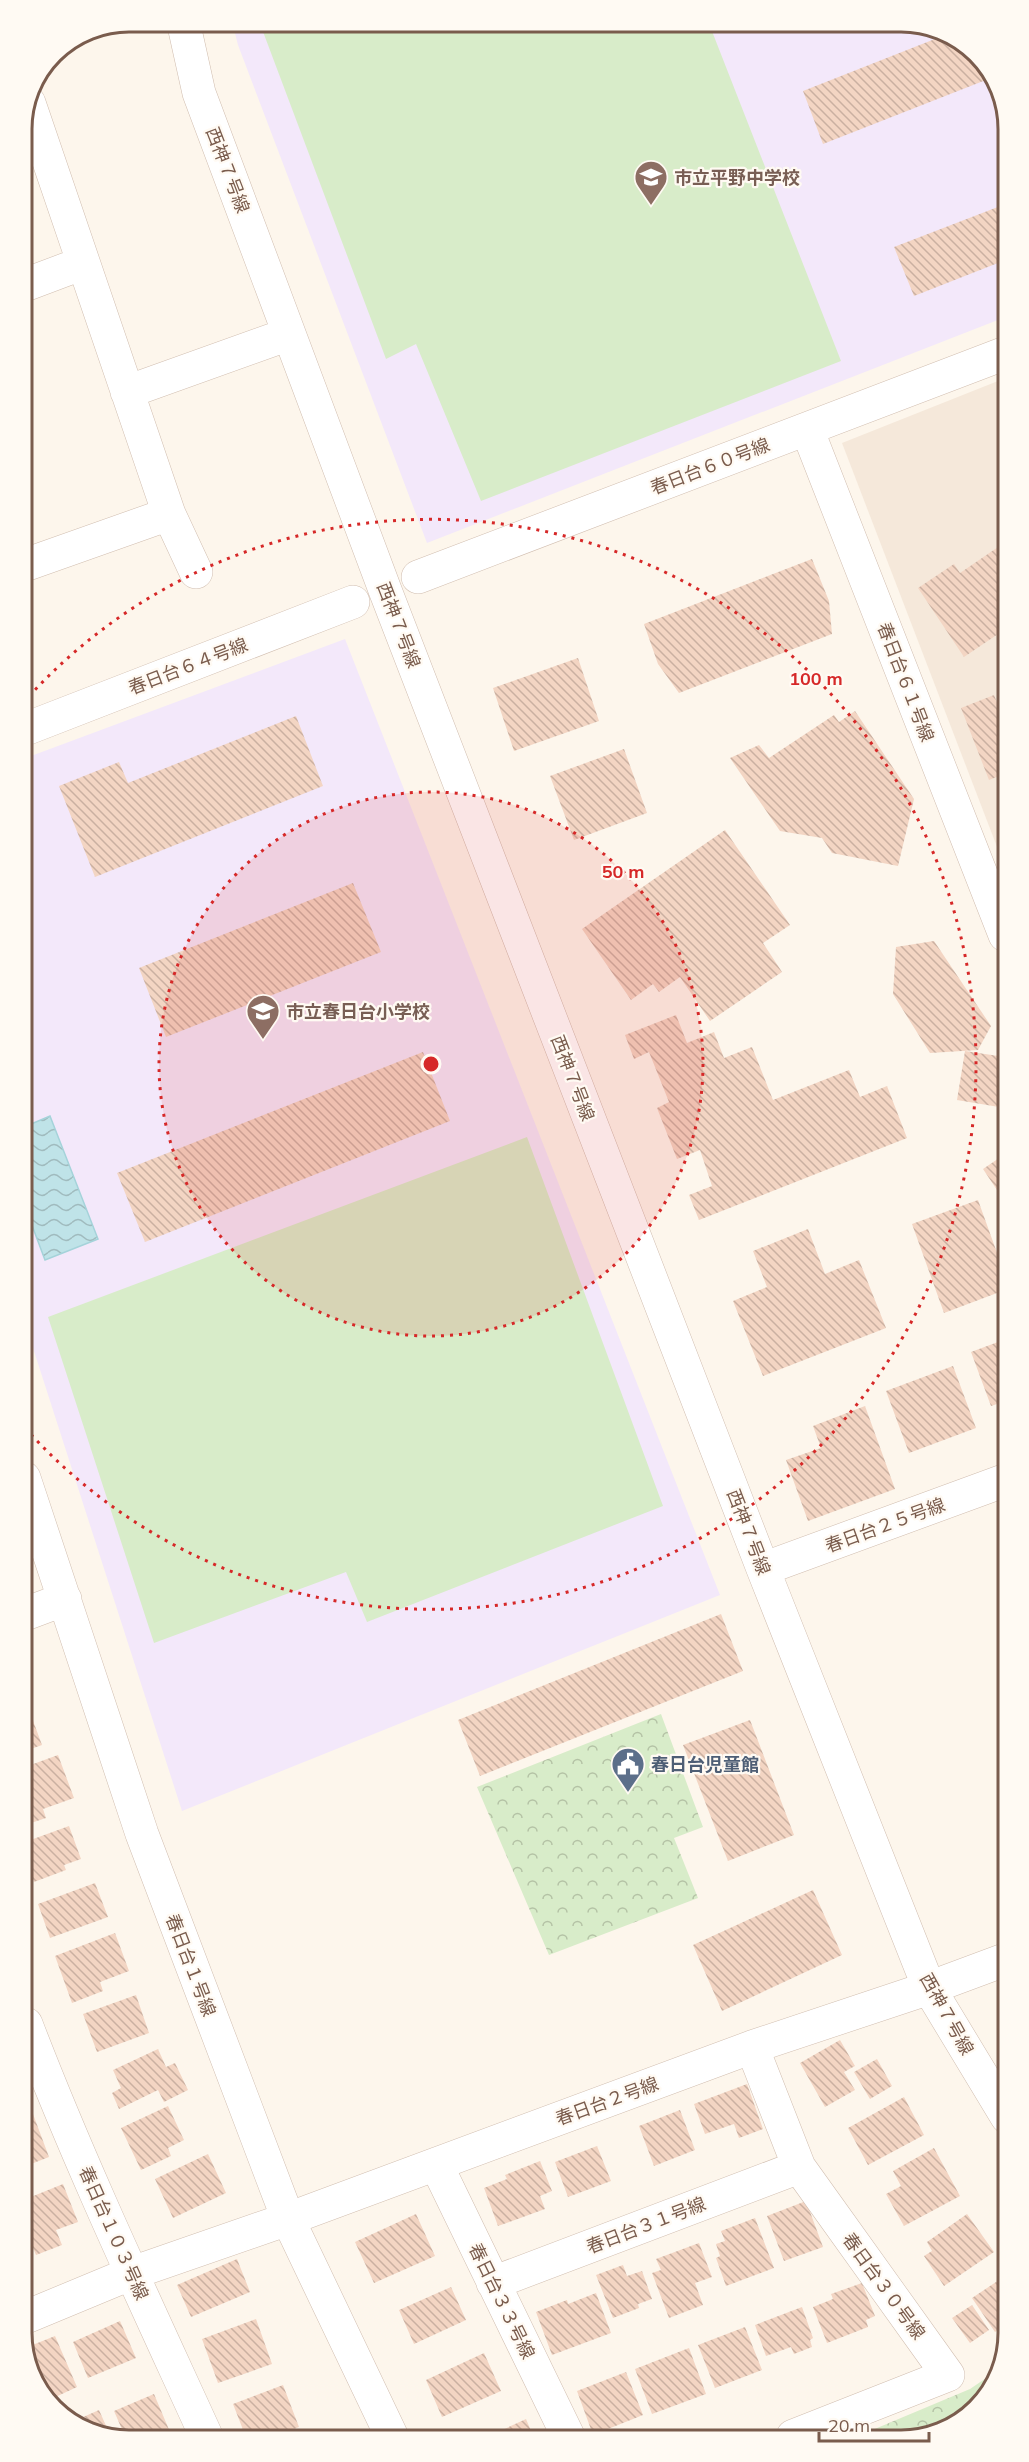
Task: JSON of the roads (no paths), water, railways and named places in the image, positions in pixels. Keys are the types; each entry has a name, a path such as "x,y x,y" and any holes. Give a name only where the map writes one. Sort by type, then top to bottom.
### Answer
{"street":[{"name":"西神７号線","path":"185,32 199,93 289,334 763,1569 928,1988 998,2102"},
{"path":"33,115 169,514 196,572"},
{"path":"32,281 83,263"},
{"path":"127,392 289,334"},
{"name":"春日台６０号線","path":"418,577 998,356"},
{"name":"春日台６１号線","path":"807,429 998,917"},
{"path":"32,562 169,514"},
{"name":"春日台６４号線","path":"32,727 353,602"},
{"name":"春日台２５号線","path":"763,1569 998,1483"},
{"name":"春日台１号線","path":"32,1502 142,1834 288,2219 389,2430"},
{"path":"32,1611 65,1599"},
{"path":"928,1988 998,1962"},
{"name":"春日台２号線","path":"32,2315 132,2273 288,2219 752,2047 928,1988"},
{"name":"春日台３０号線","path":"752,2047 799,2167 948,2375 808,2430"},
{"name":"春日台１０３号線","path":"32,2058 37,2086 132,2273 203,2430"},
{"name":"春日台３３号線","path":"436,2164 565,2430"},
{"name":"春日台３１号線","path":"493,2283 799,2167"}],"water":[{"path":"50,1116 98,1239 45,1260 32,1225 32,1124"}],"place":[{"name":"市立平野中学校","path":"651,206"},
{"name":"市立春日台小学校","path":"263,1040"},
{"name":"春日台児童館","path":"628,1793"}]}
